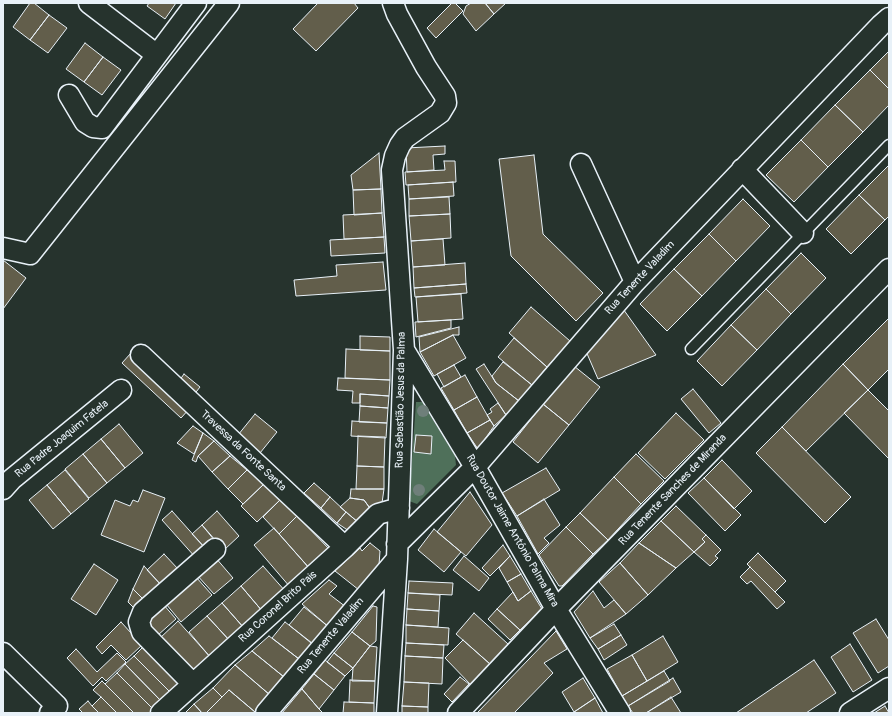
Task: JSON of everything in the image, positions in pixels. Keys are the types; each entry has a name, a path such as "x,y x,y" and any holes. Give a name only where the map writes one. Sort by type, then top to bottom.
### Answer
{"street":[{"path":"89,3 157,55"},
{"path":"69,95 85,122 93,127 102,128 196,3"},
{"path":"3,248 30,254 229,3"},
{"name":"Rua Sebastião Jesus da Palma","path":"387,713 397,552 404,350 392,170 395,156 400,145 406,138 440,113 446,104 445,96 426,67 397,14 393,3"},
{"name":"Rua Tenente Valadim","path":"266,713 397,552 475,467 635,282 881,24 889,18"},
{"path":"581,164 635,282"},
{"path":"742,169 803,233"},
{"name":"Rua Tenente Sanches de Miranda","path":"458,713 556,609 889,269"},
{"name":"Rua Doutor Jaime António Palma Mira","path":"404,350 475,467 556,609 620,713"},
{"name":"Travessa da Fonte Santa","path":"141,355 345,547"},
{"name":"Rua Padre Joaquim Fatela","path":"3,489 12,479 121,390"},
{"name":"Rua Coronel Brito Pais","path":"161,713 345,547 378,514 399,508"},
{"path":"193,684 142,632 139,622 142,612 215,549"},
{"path":"3,653 57,706 50,713"},
{"path":"850,713 889,688"}],"lane":[{"path":"691,350 889,145"}],"green space":[{"path":"416,402 422,402 455,456 456,465 417,504 409,501"}],"building":[{"path":"30,3 34,3 49,15 30,40 13,27"},
{"path":"149,3 176,3 165,19 147,6"},
{"path":"318,3 354,3 358,8 316,51 293,29"},
{"path":"452,3 455,3 463,11 436,38 427,28"},
{"path":"471,3 485,3 494,14 476,31 463,14 466,6"},
{"path":"485,3 506,3 494,14"},
{"path":"49,15 67,28 48,53 30,40"},
{"path":"85,43 103,57 84,82 66,69"},
{"path":"889,51 889,89 870,70"},
{"path":"103,57 121,70 102,95 84,82"},
{"path":"870,70 889,89 889,105 863,132 835,105"},
{"path":"835,105 863,132 828,167 801,140"},
{"path":"801,140 828,167 794,202 766,175"},
{"path":"445,146 445,154 433,155 434,170 407,172 406,148"},
{"path":"379,153 381,189 353,190 351,175"},
{"path":"534,155 543,234 603,293 576,321 511,256 499,159"},
{"path":"444,161 455,161 456,182 406,185 405,172 445,170"},
{"path":"889,165 889,216 885,220 859,195"},
{"path":"453,182 454,196 409,199 408,185"},
{"path":"381,189 382,213 354,215 353,190"},
{"path":"859,195 885,220 851,254 826,229"},
{"path":"449,197 450,214 409,216 409,199"},
{"path":"743,199 770,226 736,261 709,234"},
{"path":"382,213 384,237 344,239 343,215"},
{"path":"450,214 451,238 411,241 409,216"},
{"path":"709,234 736,261 702,296 674,269"},
{"path":"384,237 385,253 331,256 330,240"},
{"path":"443,239 445,265 413,267 411,241"},
{"path":"801,253 826,278 791,314 766,289"},
{"path":"3,260 26,278 3,309"},
{"path":"383,262 386,290 296,296 294,280 337,276 336,265"},
{"path":"465,263 466,284 414,288 413,267"},
{"path":"674,269 702,296 667,331 640,304"},
{"path":"466,284 467,293 415,297 414,288"},
{"path":"766,289 791,314 757,350 731,325"},
{"path":"461,294 463,319 418,322 416,297"},
{"path":"621,306 656,355 598,379 585,349"},
{"path":"531,307 570,341 547,367 509,333"},
{"path":"889,318 889,369 868,390 843,364"},
{"path":"451,320 451,328 416,337 415,322"},
{"path":"731,325 757,350 722,386 697,361"},
{"path":"459,327 459,335 453,335 420,352 419,337"},
{"path":"453,335 466,358 434,376 420,352"},
{"path":"360,336 390,337 390,351 360,350"},
{"path":"514,338 547,367 532,385 498,357"},
{"path":"346,349 390,351 390,380 345,378"},
{"path":"131,353 190,408 181,418 122,363"},
{"path":"503,362 532,385 519,401 496,383 492,376"},
{"path":"484,364 496,383 519,401 506,415 476,369"},
{"path":"843,364 868,390 806,451 782,427"},
{"path":"454,365 461,377 444,387 437,374"},
{"path":"574,366 600,387 569,425 543,404"},
{"path":"184,374 200,387 193,396 177,384"},
{"path":"465,375 477,397 454,410 441,388"},
{"path":"338,378 390,380 389,396 360,394 360,403 352,403 353,391 337,390"},
{"path":"693,389 721,423 709,433 681,399"},
{"path":"868,390 889,411 888,458 844,413"},
{"path":"360,394 389,396 388,408 360,406"},
{"path":"477,397 490,420 467,433 454,410"},
{"path":"498,403 506,415 494,426 487,415 492,412 490,409"},
{"path":"543,404 569,425 538,463 513,442"},
{"path":"360,406 388,408 387,423 359,422"},
{"path":"676,413 704,440 665,479 638,453"},
{"path":"255,414 277,432 260,453 238,435"},
{"path":"490,420 494,426 478,449 467,433"},
{"path":"352,421 387,423 386,438 351,436"},
{"path":"119,424 143,453 125,468 101,439"},
{"path":"193,426 203,433 194,454 177,443"},
{"path":"782,427 851,497 825,523 756,453"},
{"path":"203,433 214,441 198,456 196,462 192,460"},
{"path":"416,435 432,436 431,454 414,452"},
{"path":"358,436 385,437 384,467 357,466"},
{"path":"101,439 125,468 107,483 83,454"},
{"path":"214,441 230,456 212,472 198,456"},
{"path":"83,454 107,483 89,498 65,469"},
{"path":"636,454 664,481 641,504 614,477"},
{"path":"230,456 247,470 228,489 212,472"},
{"path":"722,460 752,491 734,509 704,478"},
{"path":"357,466 384,467 384,489 356,489"},
{"path":"546,468 560,490 517,516 502,493"},
{"path":"65,470 89,499 71,514 47,485"},
{"path":"247,470 264,484 243,504 228,489"},
{"path":"614,477 641,504 608,540 580,513"},
{"path":"704,478 741,515 725,531 688,493"},
{"path":"314,483 330,497 321,508 304,493"},
{"path":"264,484 281,499 257,522 241,506"},
{"path":"47,485 71,514 53,529 29,500"},
{"path":"351,489 384,489 382,503 372,511 364,500 350,498"},
{"path":"143,490 165,498 144,552 101,535 115,500 130,506 133,500 138,502"},
{"path":"470,492 492,525 466,556 437,532"},
{"path":"330,497 346,512 337,523 321,508"},
{"path":"350,498 364,500 372,511 359,523 340,507"},
{"path":"281,499 297,516 279,534 263,517"},
{"path":"544,499 560,525 544,538 549,543 538,554 517,516"},
{"path":"676,506 706,535 702,539 705,542 694,552 661,521"},
{"path":"172,511 206,549 196,558 162,520"},
{"path":"217,511 239,536 224,550 202,525"},
{"path":"346,512 359,523 349,531 337,523"},
{"path":"580,513 608,540 593,554 566,527"},
{"path":"297,516 331,551 310,569 279,534"},
{"path":"661,521 694,552 676,568 639,543"},
{"path":"202,525 215,541 206,549 192,534"},
{"path":"566,527 593,554 562,586 559,586 539,555"},
{"path":"274,528 310,569 290,587 254,545"},
{"path":"434,529 461,552 444,572 418,550"},
{"path":"706,535 721,550 715,556 718,558 710,566 694,552 705,542 702,539"},
{"path":"370,543 380,551 379,565 359,590 335,571 360,548 362,551"},
{"path":"639,543 676,568 648,595 620,563"},
{"path":"503,545 510,556 490,576 482,568"},
{"path":"758,553 786,581 775,592 747,564"},
{"path":"164,554 179,570 162,586 147,570"},
{"path":"464,556 489,578 479,591 453,570"},
{"path":"510,556 521,574 507,582 499,568"},
{"path":"215,557 233,578 214,594 196,574"},
{"path":"620,563 648,595 626,614 599,582"},
{"path":"94,564 118,580 96,615 71,599"},
{"path":"144,566 162,586 146,602 133,589"},
{"path":"263,566 286,592 263,612 241,586"},
{"path":"750,567 785,602 777,609 751,581 747,584 740,577"},
{"path":"521,574 531,591 518,601 507,582"},
{"path":"196,577 212,595 181,622 166,604"},
{"path":"329,580 337,586 329,594 346,607 330,628 302,604"},
{"path":"409,581 453,583 452,595 408,593"},
{"path":"241,586 263,612 244,628 222,603"},
{"path":"133,589 146,602 136,610 128,602"},
{"path":"531,591 542,609 520,630 497,609 513,592 518,601"},
{"path":"593,591 604,608 614,600 626,614 590,638 574,612"},
{"path":"408,593 440,595 439,611 407,609"},
{"path":"222,603 244,628 230,641 207,616"},
{"path":"163,604 176,619 158,635 145,620"},
{"path":"373,606 377,607 376,641 370,646 352,632"},
{"path":"304,607 330,628 316,647 289,625"},
{"path":"407,609 439,611 438,627 406,625"},
{"path":"497,609 520,630 510,640 488,619"},
{"path":"474,613 508,644 490,664 456,634"},
{"path":"207,616 230,641 211,658 189,632"},
{"path":"876,619 889,640 889,666 878,673 853,633"},
{"path":"178,621 211,658 192,674 159,639"},
{"path":"121,622 142,645 126,660 111,645 102,654 96,647"},
{"path":"285,622 312,643 299,659 272,638"},
{"path":"614,624 621,635 598,649 590,638"},
{"path":"406,625 449,628 448,645 406,643"},
{"path":"556,631 567,649 544,663 553,673 514,713 477,713"},
{"path":"352,632 370,646 353,668 334,653"},
{"path":"621,635 627,645 604,660 598,649"},
{"path":"269,636 299,659 284,677 252,651"},
{"path":"663,636 678,662 647,681 632,655"},
{"path":"463,640 490,664 471,685 445,658"},
{"path":"406,643 444,645 443,658 405,656"},
{"path":"850,644 872,680 853,692 831,657"},
{"path":"370,646 377,647 375,681 352,681 353,668"},
{"path":"143,647 179,684 170,692 134,656"},
{"path":"76,649 97,672 117,653 126,662 106,681 102,677 93,686 67,658"},
{"path":"252,651 284,677 270,695 235,665"},
{"path":"334,653 353,668 345,676 327,662"},
{"path":"632,655 647,681 622,696 607,669"},
{"path":"134,656 170,692 161,701 125,664"},
{"path":"405,656 443,658 442,684 404,682"},
{"path":"325,660 345,676 334,690 314,674"},
{"path":"814,660 836,693 806,713 736,713"},
{"path":"125,664 161,701 153,709 117,673"},
{"path":"235,665 270,695 255,712 229,690 222,697 213,688"},
{"path":"664,671 670,681 628,706 622,696"},
{"path":"117,673 153,709 149,713 134,713 105,684"},
{"path":"314,674 334,690 319,709 302,689"},
{"path":"460,677 469,684 452,702 444,694"},
{"path":"583,678 595,698 574,712 562,692"},
{"path":"673,678 681,692 646,713 633,713 628,706"},
{"path":"350,680 375,681 374,703 349,702"},
{"path":"102,681 134,713 117,713 93,690"},
{"path":"404,682 429,683 428,707 402,706"},
{"path":"213,688 222,697 206,713 202,713 194,704"},
{"path":"302,689 319,709 323,713 282,713"},
{"path":"229,690 255,712 206,713"},
{"path":"101,697 117,713 99,713 92,706"},
{"path":"671,697 681,713 646,713"},
{"path":"595,698 603,713 574,713 574,712"},
{"path":"88,701 99,713 83,713 79,709"},
{"path":"344,702 374,703 374,713 343,713"},
{"path":"194,704 202,713 185,713"},
{"path":"402,706 428,707 428,713 402,713"},
{"path":"885,706 889,713 874,713"}]}
